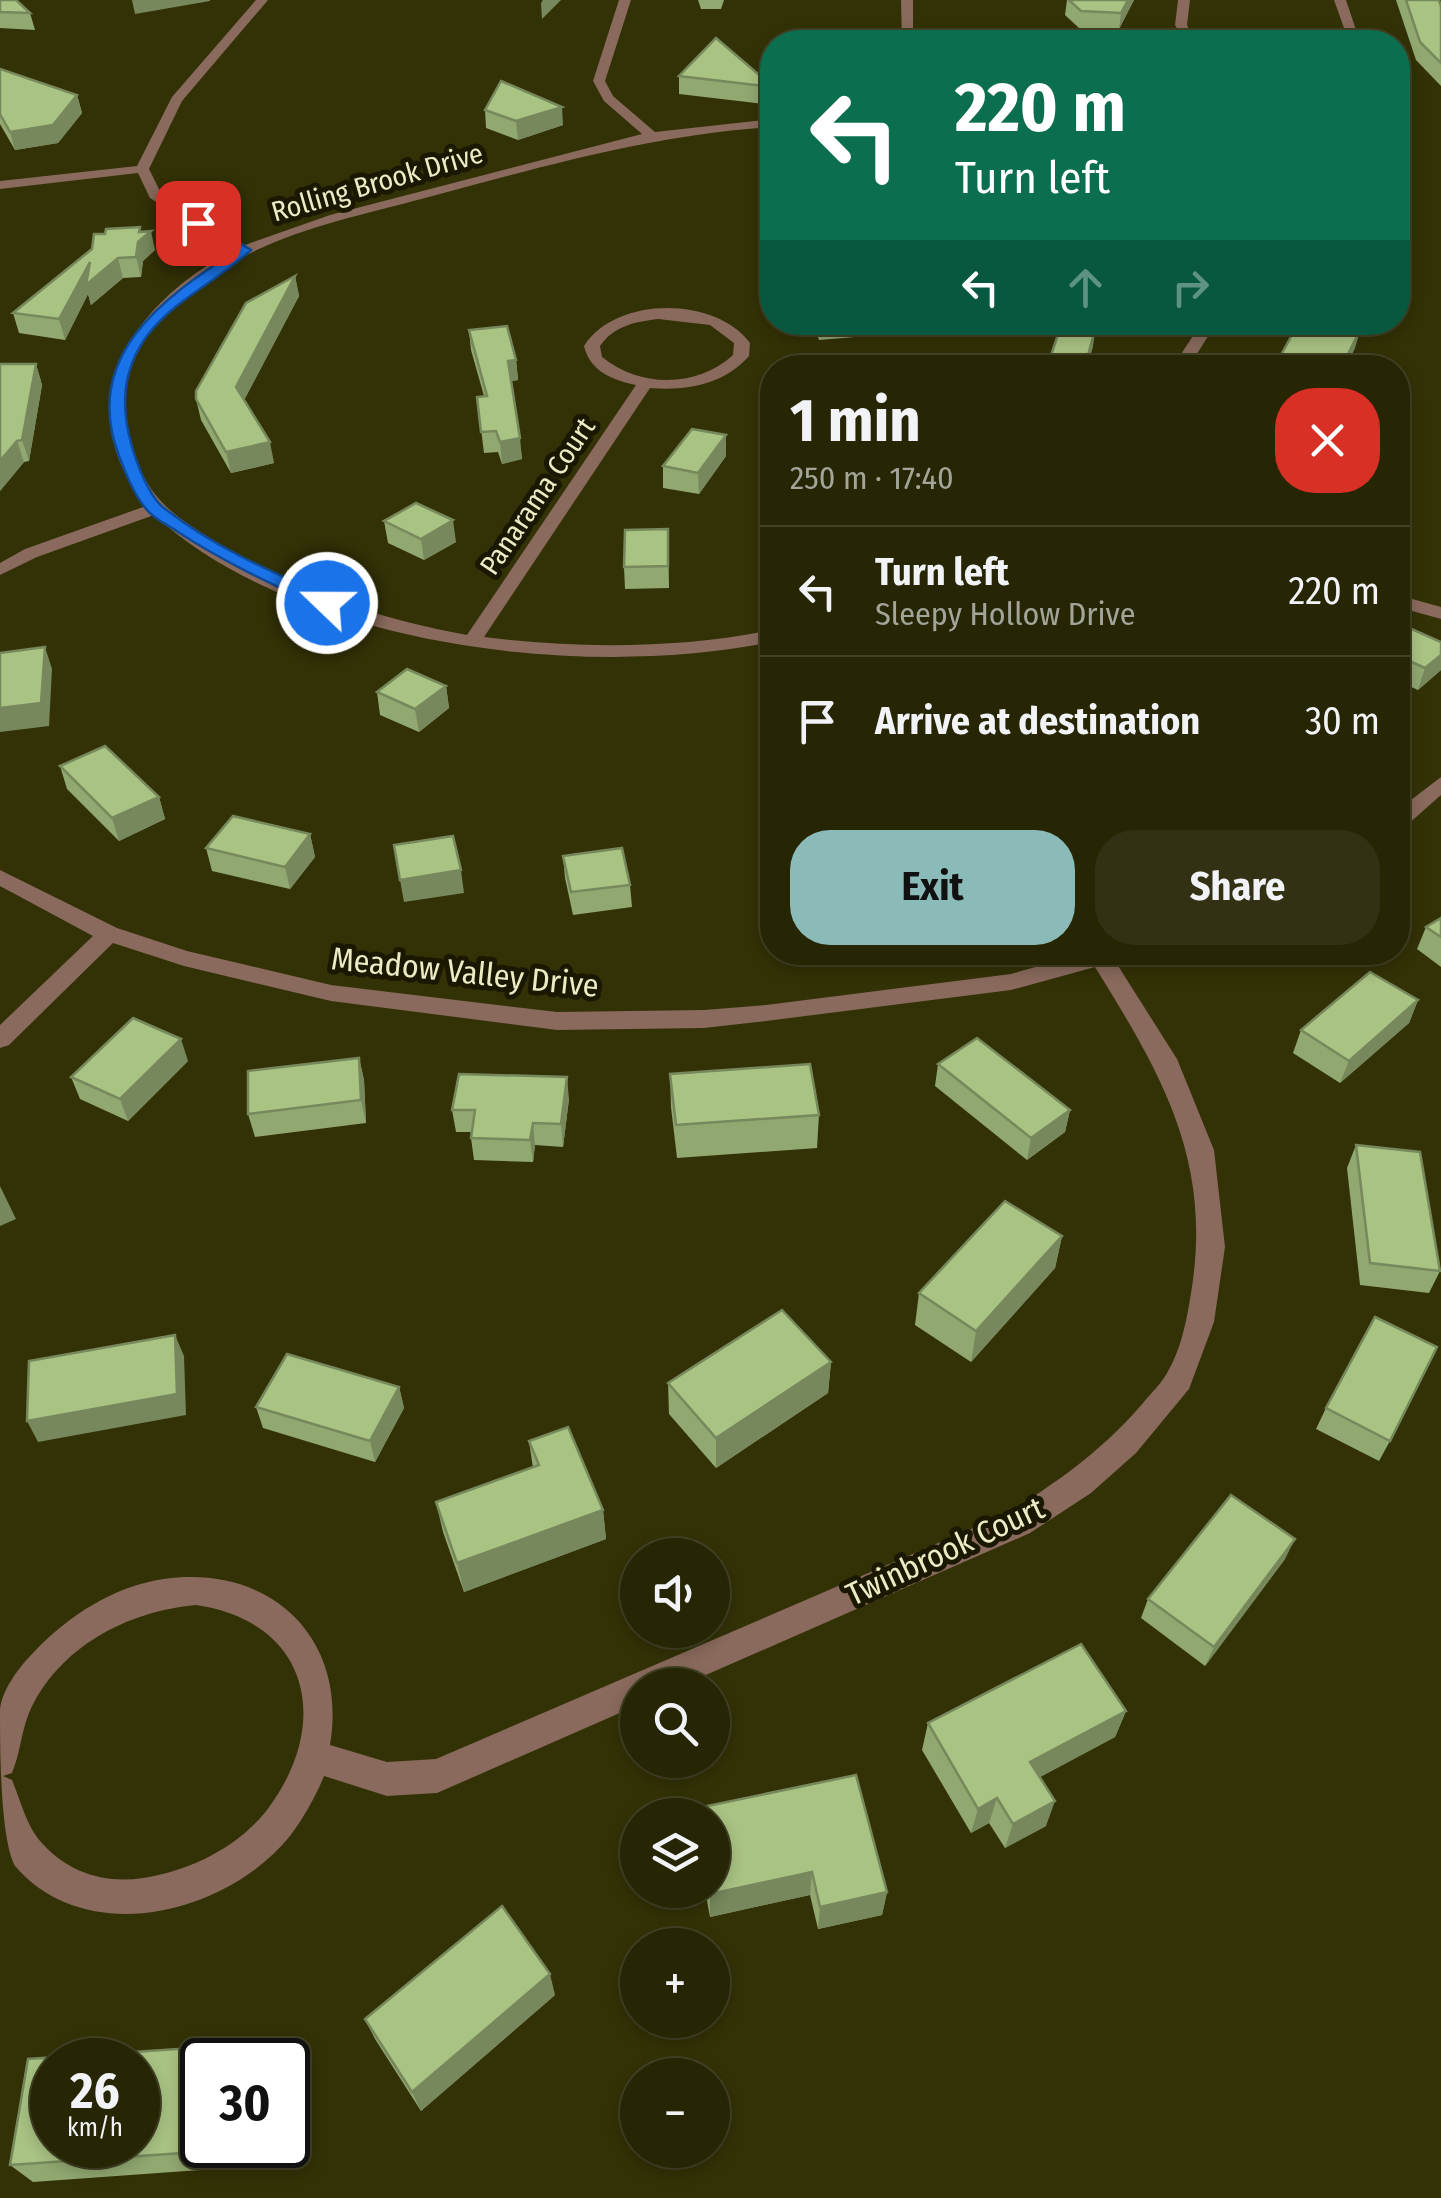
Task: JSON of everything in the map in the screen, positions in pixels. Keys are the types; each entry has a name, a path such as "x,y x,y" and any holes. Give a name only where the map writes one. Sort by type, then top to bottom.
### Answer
{"street":[{"path":"245,250 154,195 142,169 152,134 190,80 262,0"},
{"path":"625,0 599,82 608,98 651,135"},
{"path":"907,0 908,30"},
{"path":"1183,30 1180,24 1184,0"},
{"path":"1340,0 1351,30"},
{"name":"Rolling Brook Drive","path":"760,124 651,135 380,207 245,250 192,285 147,327 132,347 119,379 116,410 119,437 134,476 154,509 238,563 290,590 363,616 472,640 549,649 612,650 760,638"},
{"path":"28,180 55,170 146,152"},
{"path":"0,185 142,169"},
{"path":"687,315 723,325 742,343 736,363 718,374 692,381 646,382 620,376 595,359 592,346 601,333 619,322 644,316 687,315"},
{"name":"Panarama Court","path":"472,640 646,382"},
{"path":"0,570 31,553 154,509"},
{"path":"1410,604 1441,612"},
{"path":"1410,811 1441,784"},
{"name":"Meadow Valley Drive","path":"0,877 109,934 184,958 331,993 557,1021 766,1014 1011,982 1073,965"},
{"path":"0,1038 109,934"},
{"name":"Twinbrook Court","path":"685,1668 1019,1523 1080,1484 1126,1444 1179,1380 1200,1322 1212,1247 1201,1150 1165,1058 1115,965"},
{"path":"0,1760 18,1701 58,1647 112,1609 142,1597 188,1590 232,1595 280,1621 311,1666 318,1694 314,1755 286,1813 238,1861 178,1892 113,1900 84,1894 57,1882 34,1865 17,1843 0,1792"},
{"path":"314,1755 363,1778 401,1782 437,1776 620,1697"}],"building":[{"path":"0,0 16,0 30,13 0,12"},
{"path":"1069,0 1128,0 1121,13 1081,11"},
{"path":"1406,0 1439,0 1441,63 1420,42"},
{"path":"716,38 760,76 760,86 679,76"},
{"path":"0,69 77,95 53,125 10,132 0,114"},
{"path":"501,81 562,107 516,121 485,110"},
{"path":"140,227 139,232 151,231 138,242 136,257 118,258 86,285 90,262 59,319 13,313 92,249 94,234 105,234 106,229"},
{"path":"295,276 236,387 270,442 226,452 196,399 196,391 246,303"},
{"path":"507,326 516,360 508,361 520,438 500,442 496,431 481,432 477,397 487,396 469,330"},
{"path":"1058,335 1094,335 1088,355 1051,355"},
{"path":"1292,335 1358,335 1348,355 1281,355"},
{"path":"0,364 36,364 22,440 0,461"},
{"path":"692,429 726,435 698,473 663,466"},
{"path":"416,503 453,520 421,539 384,521"},
{"path":"668,529 668,566 624,567 625,530"},
{"path":"1410,628 1441,642 1441,655 1425,668 1410,661"},
{"path":"45,647 41,703 0,708 0,653"},
{"path":"407,669 446,686 415,709 377,692"},
{"path":"105,746 159,797 112,818 60,766"},
{"path":"233,816 310,834 285,867 206,848"},
{"path":"453,836 461,870 400,880 394,845"},
{"path":"622,848 630,885 571,892 563,856"},
{"path":"1441,918 1441,937 1426,927"},
{"path":"1370,972 1418,1000 1349,1061 1301,1030"},
{"path":"133,1018 181,1039 120,1099 71,1077"},
{"path":"977,1038 1070,1110 1031,1138 938,1064"},
{"path":"359,1058 361,1100 248,1114 248,1071"},
{"path":"810,1064 819,1115 676,1125 670,1074"},
{"path":"459,1074 567,1077 561,1124 533,1123 530,1140 471,1138 475,1110 452,1110"},
{"path":"1356,1145 1420,1152 1440,1271 1370,1263"},
{"path":"1005,1201 1062,1236 976,1331 919,1293"},
{"path":"782,1310 831,1362 716,1438 668,1383"},
{"path":"1375,1317 1437,1347 1390,1441 1326,1408"},
{"path":"175,1335 177,1394 27,1421 29,1361"},
{"path":"287,1354 399,1387 370,1441 256,1407"},
{"path":"568,1427 603,1510 457,1563 436,1502 539,1465 529,1441"},
{"path":"1231,1495 1295,1539 1214,1647 1148,1599"},
{"path":"1081,1644 1126,1711 1030,1762 1055,1801 1013,1824 997,1798 978,1809 928,1723"},
{"path":"856,1775 887,1892 820,1907 812,1872 730,1890 730,1801"},
{"path":"502,1906 550,1974 412,2092 365,2019"},
{"path":"180,2049 180,2153 160,2155 160,2050"},
{"path":"28,2059 30,2059 30,2164 10,2165"}],"route":[{"path":"198,223 245,250 192,285 147,327 132,347 119,379 119,437 134,476 154,509 238,563 290,590 327,603"}]}
